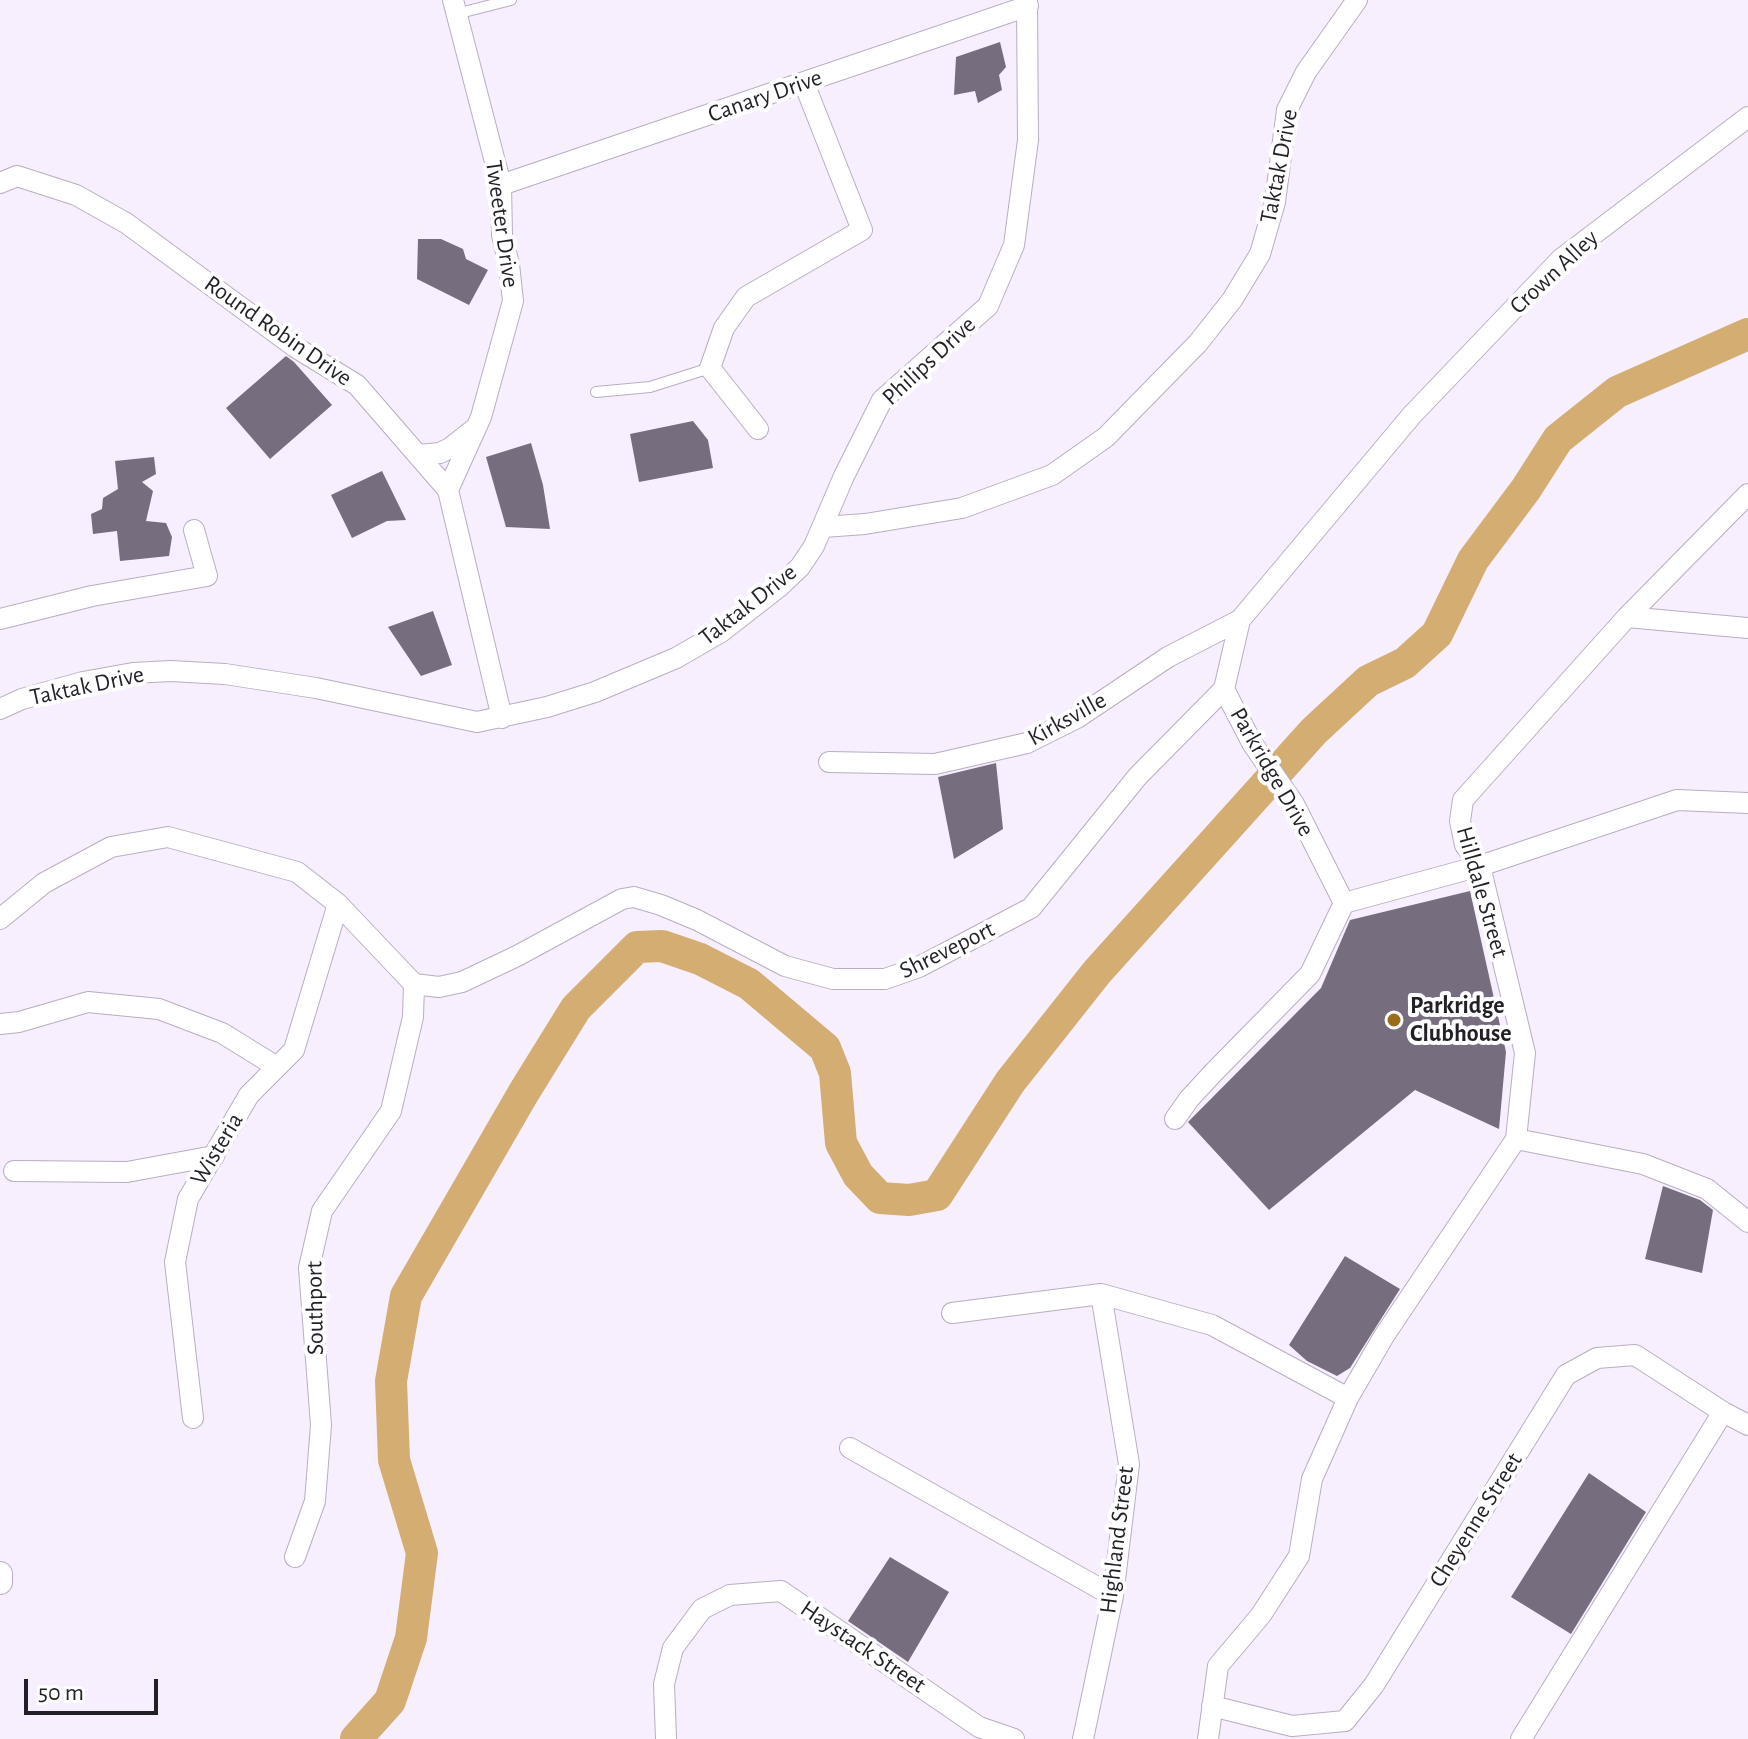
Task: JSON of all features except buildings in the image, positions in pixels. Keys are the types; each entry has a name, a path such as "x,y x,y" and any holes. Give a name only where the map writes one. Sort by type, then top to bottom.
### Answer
{"street":[{"name":"Taktak Drive","path":"0,709 22,699 83,682 133,673 171,671 225,674 316,688 477,722 502,718 595,692 676,658 710,638 780,586 800,567 823,527 865,524 962,508 1052,475 1106,437 1198,343 1232,300 1260,254 1275,202 1287,110 1306,72 1357,0"},
{"name":"Philips Drive","path":"823,527 844,476 882,400 988,306 1014,245 1028,140 1028,3"},
{"name":"Canary Drive","path":"501,185 804,83 1028,3"},
{"name":"Tweeter Drive","path":"448,490 477,427 513,301 502,235 501,185 455,7"},
{"path":"758,429 710,368 724,328 746,297 862,230 804,83"},
{"name":"Crown Alley","path":"1412,415 1561,259 1748,117"},
{"name":"Round Robin Drive","path":"0,183 17,176 76,195 126,223 295,347 357,385 448,490 502,718"},
{"name":"Parkridge Drive","path":"1344,903 1294,804 1252,743 1224,689 1240,620 1412,415"},
{"path":"418,455 440,453 477,427"},
{"name":"Hilldale Street","path":"1208,1739 1218,1666 1261,1615 1299,1556 1312,1479 1348,1398 1384,1336 1516,1139 1525,1053 1480,866 1465,845 1460,821 1463,800 1627,617 1748,494"},
{"path":"0,619 92,596 207,576 194,530"},
{"path":"1627,617 1748,628"},
{"name":"Kirksville","path":"829,762 935,764 1027,743 1077,718 1168,657 1240,620"},
{"name":"Shreveport","path":"414,984 439,987 462,982 622,899 634,897 697,920 785,966 833,979 885,979 919,967 1031,908 1138,776 1224,689"},
{"path":"1175,1119 1214,1072 1310,974 1344,903 1480,866 1677,800 1748,803"},
{"path":"0,919 44,883 111,847 168,837 297,872 338,904 414,984"},
{"name":"Wisteria","path":"193,1418 175,1262 188,1199 249,1095 294,1050 338,904"},
{"name":"Southport","path":"295,1557 315,1501 321,1425 309,1268 322,1211 391,1111 413,1017 414,984"},
{"path":"0,1024 19,1022 88,1002 159,1009 222,1033 277,1067"},
{"path":"1516,1139 1643,1164 1707,1189 1748,1222"},
{"path":"14,1171 127,1172 214,1156"},
{"path":"952,1313 1101,1294 1212,1325 1348,1398"},
{"name":"Highland Street","path":"1083,1739 1113,1596 1129,1464 1101,1294"},
{"name":"Cheyenne Street","path":"1212,1706 1292,1726 1345,1721 1374,1685 1566,1375 1597,1358 1635,1355 1748,1425"},
{"path":"1521,1739 1723,1412"},
{"path":"850,1448 1113,1596"},
{"path":"0,1574 0,1582"},
{"name":"Haystack Street","path":"666,1739 664,1684 673,1648 702,1609 730,1595 781,1591 979,1727 1014,1739"}],"lane":[{"path":"455,7 511,0"},
{"path":"596,392 650,387 710,368"}],"waterway":[{"path":"356,1739 390,1701 411,1638 422,1553 394,1460 391,1381 406,1296 576,1008 637,947 662,946 700,959 749,984 825,1048 835,1073 841,1143 858,1175 880,1198 909,1200 937,1195 1010,1082 1097,972 1314,731 1368,681 1405,663 1437,634 1473,560 1526,489 1558,439 1617,392 1748,334"}],"place":[{"name":"Parkridge Clubhouse","path":"1394,1020"}]}
